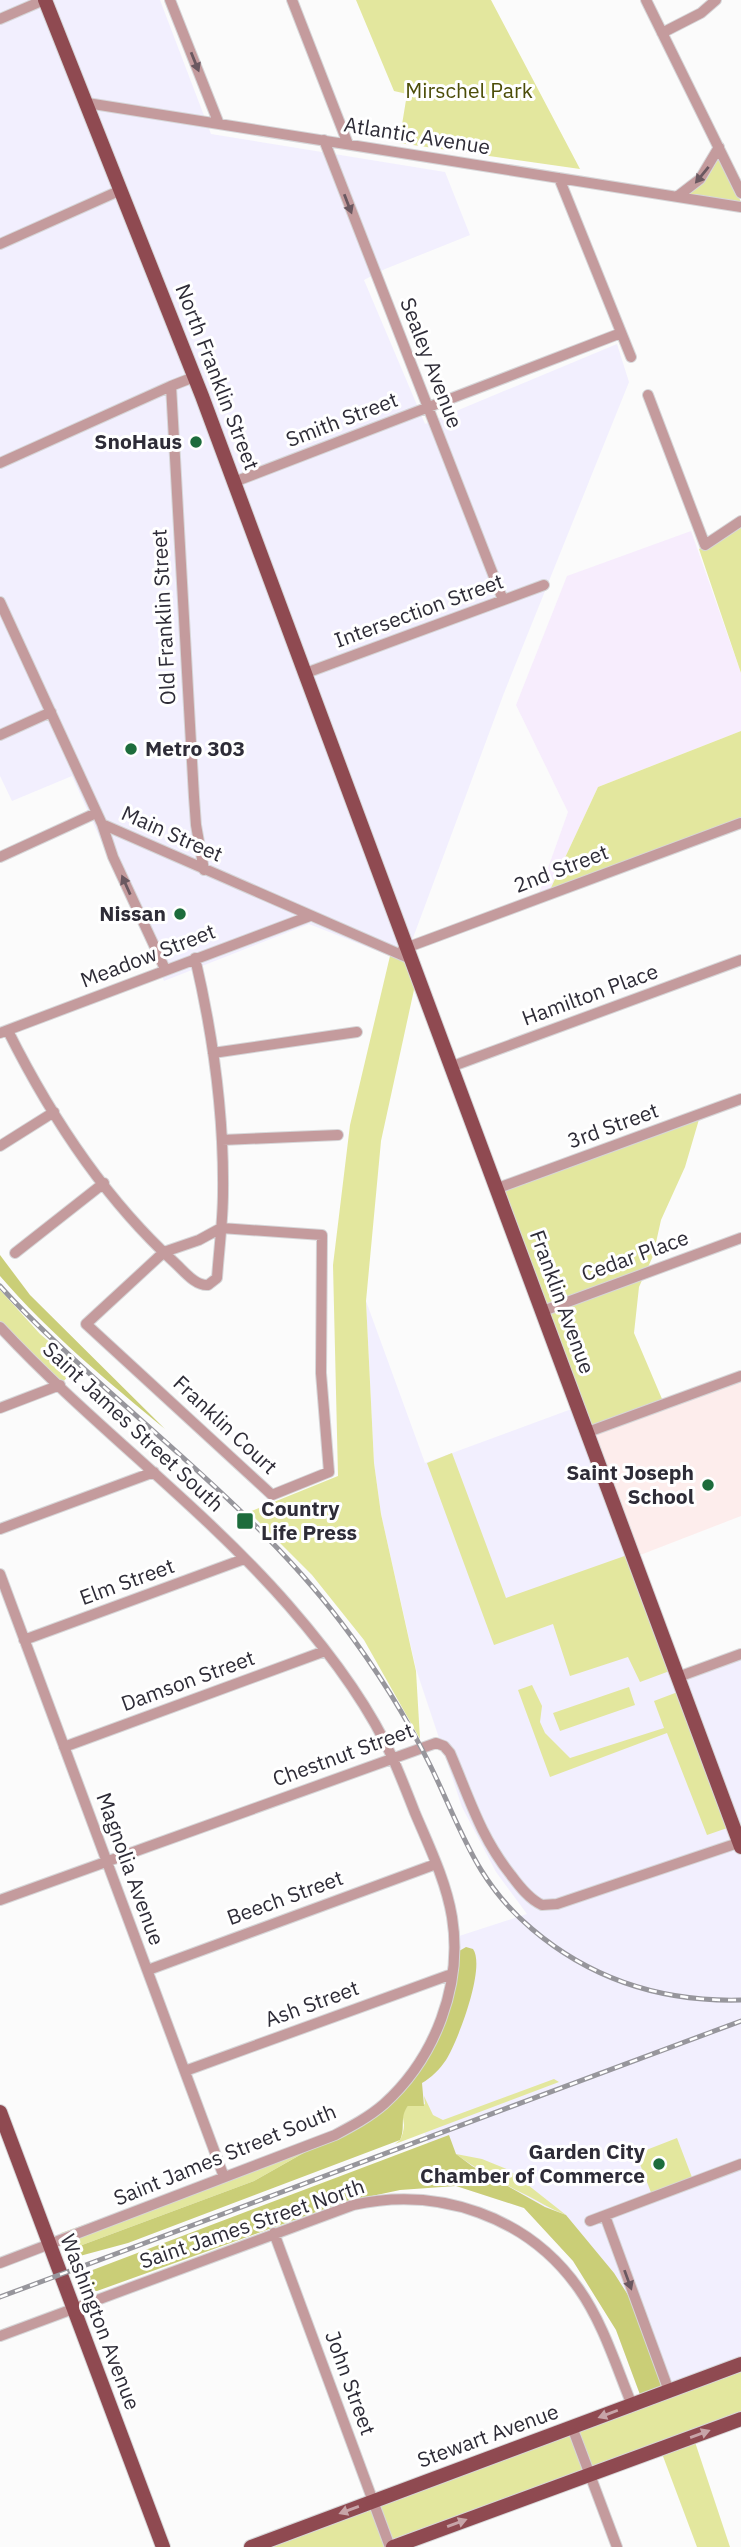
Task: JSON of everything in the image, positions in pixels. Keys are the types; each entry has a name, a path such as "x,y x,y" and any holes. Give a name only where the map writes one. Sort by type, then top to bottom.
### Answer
{"main road":[{"name":"North Franklin Street","path":"44,0 194,377 343,772"},
{"name":"Franklin Avenue","path":"343,772 406,953 453,1066 740,1844"},
{"name":"Washington Avenue","path":"0,2112 163,2547"},
{"name":"Stewart Avenue","path":"251,2547 741,2364"},
{"path":"391,2547 741,2419"}],"street":[{"path":"0,19 44,0"},
{"path":"170,0 219,124"},
{"path":"292,0 348,144"},
{"path":"646,0 741,193"},
{"path":"662,33 701,13 716,0"},
{"name":"Atlantic Avenue","path":"87,103 741,206"},
{"name":"Sealey Avenue","path":"324,140 503,600"},
{"path":"678,196 701,179 719,148"},
{"path":"559,178 631,357"},
{"path":"0,244 121,190"},
{"name":"Smith Street","path":"234,482 621,333"},
{"path":"0,463 194,377"},
{"name":"Old Franklin Street","path":"171,386 194,800 204,870"},
{"path":"648,395 705,545 741,521"},
{"name":"Intersection Street","path":"306,673 544,585"},
{"name":"Main Street","path":"0,602 3,614 102,824 310,916 406,953"},
{"path":"0,735 51,712"},
{"path":"0,857 96,813"},
{"name":"2nd Street","path":"406,953 741,822"},
{"path":"102,824 113,857 165,970"},
{"name":"Meadow Street","path":"4,1032 310,916"},
{"path":"4,1032 54,1112 104,1183 164,1252 197,1283 212,1283 217,1278 221,1228 222,1140 214,1053 195,958"},
{"name":"Hamilton Place","path":"453,1066 741,960"},
{"path":"214,1053 357,1032"},
{"name":"3rd Street","path":"498,1188 741,1099"},
{"path":"0,1146 54,1112"},
{"path":"222,1140 338,1135"},
{"path":"15,1253 104,1183"},
{"path":"164,1252 199,1240 221,1228"},
{"name":"Franklin Court","path":"164,1252 86,1324 272,1495 329,1472 321,1373 322,1235 221,1228"},
{"name":"Cedar Place","path":"543,1311 741,1238"},
{"name":"Saint James Street South","path":"0,1326 244,1559 287,1604 325,1651 369,1714 392,1757 436,1864 452,1915 454,1955 448,1999 432,2041 410,2075 385,2103 362,2120 335,2135 0,2263"},
{"path":"588,1432 741,1376"},
{"path":"0,1408 60,1385"},
{"path":"0,1529 154,1472"},
{"name":"Elm Street","path":"24,1640 244,1559"},
{"name":"Magnolia Avenue","path":"0,1574 223,2177"},
{"name":"Damson Street","path":"64,1747 325,1651"},
{"path":"678,1677 741,1654"},
{"name":"Chestnut Street","path":"0,1900 436,1743 444,1746 450,1753 474,1817 490,1847 523,1890 545,1906 740,1844"},
{"name":"Beech Street","path":"148,1970 436,1864"},
{"name":"Ash Street","path":"185,2071 452,1973"},
{"path":"590,2221 741,2164"},
{"name":"Saint James Street North","path":"0,2336 354,2205 398,2198 449,2203 501,2221 536,2243 558,2263 579,2288 595,2316 632,2404"},
{"path":"605,2216 669,2391"},
{"name":"John Street","path":"274,2233 391,2547"},
{"path":"572,2427 617,2547"}],"shaded area":[{"path":"0,0 160,0 211,134 445,172 470,235 364,280 425,424 617,344 629,382 504,693 410,946 390,956 309,924 164,981 72,776 12,801 0,776 0,615 5,613 0,601"},
{"path":"691,531 741,673 741,731 598,787 549,892 538,896 568,812 516,705 567,576"},
{"path":"366,1301 425,1463 577,1407 679,1674 741,1652 741,2364 642,2400 616,2330 573,2261 524,2208 456,2186 442,2187 407,2078 440,2021 453,1938 527,1914 496,1872 462,1807 416,1669 381,1514 374,1463"},
{"path":"741,1377 741,1516 635,1557 587,1436"}],"green space":[{"name":"Mirschel Park","path":"356,0 491,0 580,169 399,143 407,94 394,91"},
{"path":"720,156 741,202 688,194 709,175"},
{"path":"741,520 741,673 699,549"},
{"path":"741,731 741,822 549,892 598,787"},
{"path":"406,948 417,976 381,1141 366,1301 374,1463 381,1514 416,1671 420,1739 364,1640 312,1575 249,1512 338,1476 333,1265 350,1125 390,956"},
{"path":"700,1116 685,1167 661,1220 653,1256 639,1287 634,1333 665,1406 587,1436 496,1190"},
{"path":"0,1255 30,1295 165,1429 79,1356 19,1297 0,1276"},
{"path":"0,1290 40,1334 78,1366 60,1385 0,1327"},
{"path":"452,1453 506,1598 633,1553 675,1669 640,1682 628,1657 570,1676 553,1624 494,1645 427,1463"},
{"path":"532,1685 542,1706 540,1722 545,1733 570,1758 664,1728 654,1701 683,1690 733,1826 707,1835 667,1733 550,1777 518,1690"},
{"path":"629,1687 635,1705 560,1731 553,1713"},
{"path":"466,1947 473,1949 476,1958 469,2004 446,2060 422,2083 424,2106 408,2106 405,2110 400,2140 128,2243 76,2257 68,2255 74,2248 254,2181 353,2125 385,2103 433,2038 454,1954"},
{"path":"554,2079 559,2082 395,2144 403,2133 404,2111 408,2106 425,2104 424,2096 433,2115 443,2120"},
{"path":"335,2135 254,2181 74,2248 68,2255 61,2233"},
{"path":"449,2135 456,2154 472,2166 545,2207 566,2215 614,2273 647,2325 674,2389 642,2400 616,2330 573,2261 524,2208 456,2186 400,2190 344,2202 97,2291 81,2290 77,2286 76,2281 82,2274"},
{"path":"677,2138 693,2180 652,2195 636,2154"},
{"path":"456,2154 482,2159 509,2170 566,2215 497,2180"},
{"path":"741,2364 741,2421 694,2439 730,2547 697,2547 661,2451 396,2547 246,2547"}],"railway":[{"path":"0,1286 57,1343 222,1493 313,1587 353,1638 389,1692 431,1767 472,1854 497,1893 513,1911 555,1947 604,1974 657,1992 712,2000 741,2000"},
{"path":"0,2297 741,2021"}],"place":[{"name":"SnoHaus","path":"196,442"},
{"name":"Metro 303","path":"131,749"},
{"name":"Nissan","path":"180,914"},
{"name":"Saint Joseph School","path":"708,1485"},
{"name":"Country Life Press","path":"245,1521"},
{"name":"Garden City Chamber of Commerce","path":"659,2164"}]}
